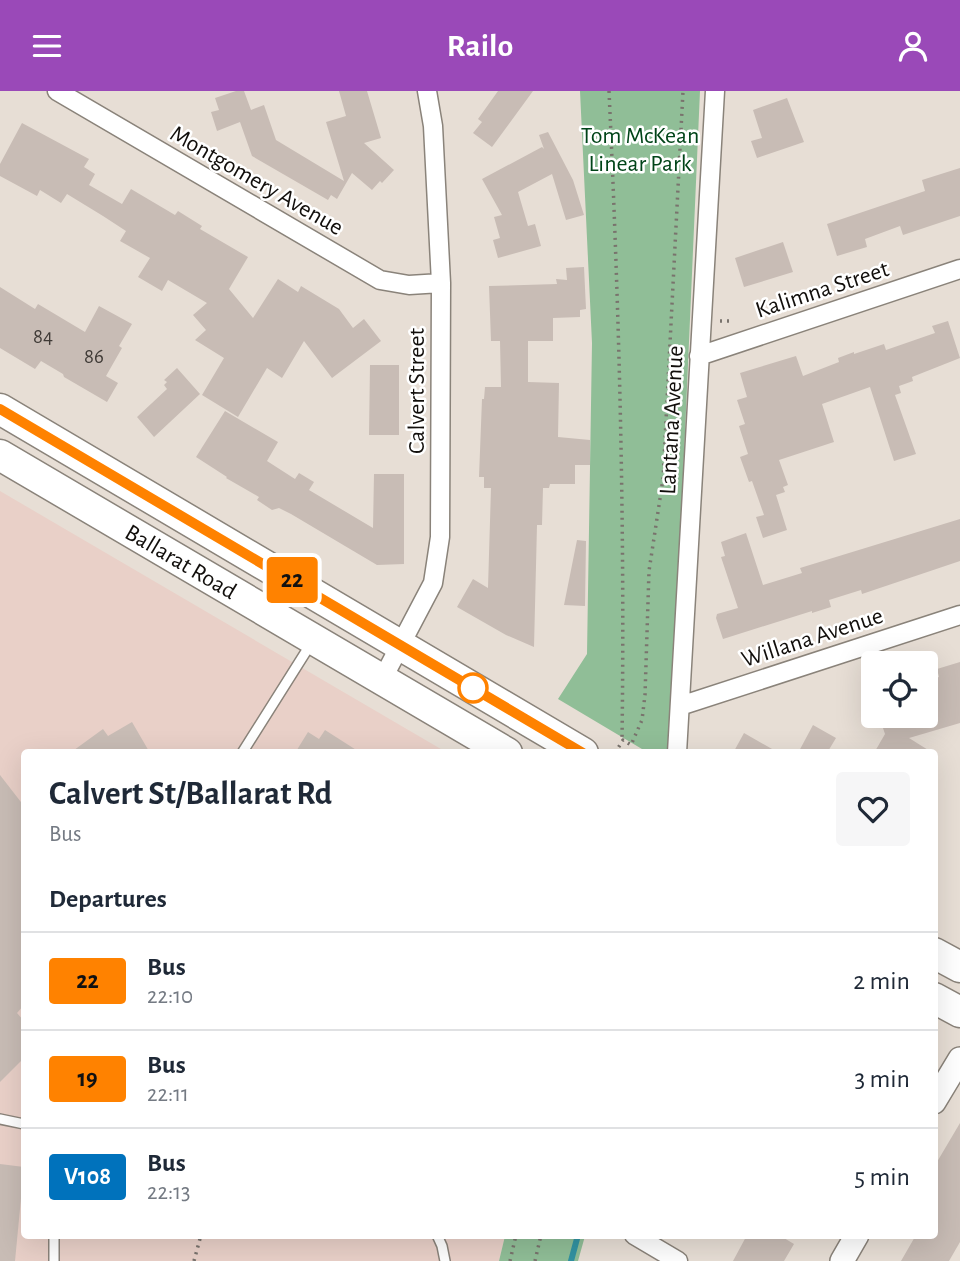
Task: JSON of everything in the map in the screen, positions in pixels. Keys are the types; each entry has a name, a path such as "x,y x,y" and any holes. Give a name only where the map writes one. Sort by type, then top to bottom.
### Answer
{"highway":[{"name":"Ballarat Road","path":"0,409 576,749"},
{"name":"Ballarat Road","path":"0,455 500,749"},
{"path":"938,955 960,967"},
{"path":"938,1000 960,1012"}],"street":[{"name":"Montgomery Avenue","path":"57,91 380,280 409,285 441,283"},
{"name":"Calvert Street","path":"383,678 433,583 440,537 441,283 436,158 427,91"},
{"name":"Lantana Avenue","path":"677,749 715,91"},
{"name":"Kalimna Street","path":"699,356 960,269"},
{"name":"Willana Avenue","path":"680,706 960,615"},
{"path":"938,1096 960,1059"},
{"path":"641,1239 678,1261"},
{"path":"842,1261 855,1239"}],"lane":[{"path":"245,749 315,638"},
{"path":"0,1119 21,1123"},
{"path":"54,1239 54,1261"},
{"path":"439,1239 445,1261"}],"path":[{"path":"609,91 624,604 622,740"},
{"path":"617,749 623,740 631,745 638,733 645,695 649,571 663,479 683,91"},
{"path":"194,1261 200,1239"},
{"path":"510,1261 515,1239"},
{"path":"535,1261 540,1239"}],"shaded area":[{"path":"0,491 441,749 21,749 21,1239 504,1239 499,1261 0,1261"}],"green space":[{"name":"Tom McKean Linear Park","path":"580,91 700,91 671,749 642,749 558,699 587,654 592,343"},
{"path":"504,1239 584,1239 578,1261 499,1261"}],"building":[{"path":"244,91 251,110 264,105 276,140 344,181 326,122 346,116 339,91 367,91 381,138 364,143 394,170 372,190 352,173 337,199 331,195 328,200 252,156 240,122 217,131 211,112 219,110 215,98"},
{"path":"498,91 533,91 492,147 473,133 482,122 478,119"},
{"path":"787,98 804,142 757,158 751,141 762,138 753,110"},
{"path":"22,123 89,159 84,167 95,174 89,185 122,204 131,189 175,215 178,211 202,226 200,229 248,257 229,289 253,318 278,279 298,292 301,286 339,309 353,328 364,319 381,341 332,378 304,341 282,378 267,368 238,417 202,395 224,358 195,340 206,330 193,315 207,303 168,280 162,291 138,277 150,258 120,241 126,231 103,216 67,194 61,203 40,190 37,196 0,176 0,164"},
{"path":"548,132 573,180 584,215 566,220 552,174 518,192 528,226 535,224 541,246 498,258 493,240 500,238 494,217 502,215 482,179 542,147 544,149 539,135"},
{"path":"960,168 960,216 903,235 900,226 865,239 867,247 837,256 827,224 925,191 922,180"},
{"path":"783,242 793,272 744,287 735,258"},
{"path":"584,267 586,309 580,310 580,317 553,318 553,341 528,341 528,382 559,383 558,437 590,440 590,465 575,465 575,484 550,484 549,488 543,488 542,525 537,525 534,647 506,635 457,607 473,579 488,588 491,488 484,488 484,477 479,477 482,399 485,387 501,387 500,341 491,341 489,286 557,284 556,279 567,280 566,268"},
{"path":"0,287 35,309 38,304 85,332 99,306 132,324 106,376 118,383 107,402 41,361 35,369 0,348"},
{"path":"948,321 960,358 912,377 913,381 899,386 901,393 895,395 916,454 894,461 870,387 822,404 834,442 779,460 788,485 783,487 785,492 776,495 787,530 763,538 756,517 764,515 740,457 748,454 739,426 745,424 737,400 747,397 740,373 796,356 803,376 839,362 838,358 854,352 884,344 886,350 935,333 932,326"},
{"path":"370,365 399,365 399,435 369,435"},
{"path":"177,368 200,394 154,437 137,417 167,389 164,385 167,382 164,380"},
{"path":"225,411 278,442 267,461 295,479 299,473 314,482 309,490 373,528 374,474 404,474 404,564 377,565 291,514 279,508 272,510 257,500 259,497 196,457"},
{"path":"960,519 960,561 862,594 861,590 829,600 831,607 723,639 717,614 738,608 721,557 725,556 721,542 746,533 763,585 802,573 800,568"},
{"path":"577,540 586,541 585,606 564,605"},
{"path":"960,662 960,723 909,738 927,749 876,749 885,734 883,728 938,728 938,669"},
{"path":"132,722 148,749 76,749 103,729 108,736"},
{"path":"813,725 836,738 829,749 800,749"},
{"path":"325,730 355,749 297,749 308,732 319,739"},
{"path":"744,733 772,749 735,749"},
{"path":"0,775 21,802 21,1008 17,1013 21,1018 21,1061 0,1082"},
{"path":"960,1123 960,1242 949,1261 901,1261 914,1239 938,1239 938,1160"},
{"path":"0,1164 21,1167 21,1198 15,1261 0,1261"},
{"path":"745,1239 786,1239 794,1244 784,1261 733,1261"}],"waterway":[{"path":"571,1261 577,1239"}],"bus line":[{"name":"22","path":"0,409 576,749"}]}
